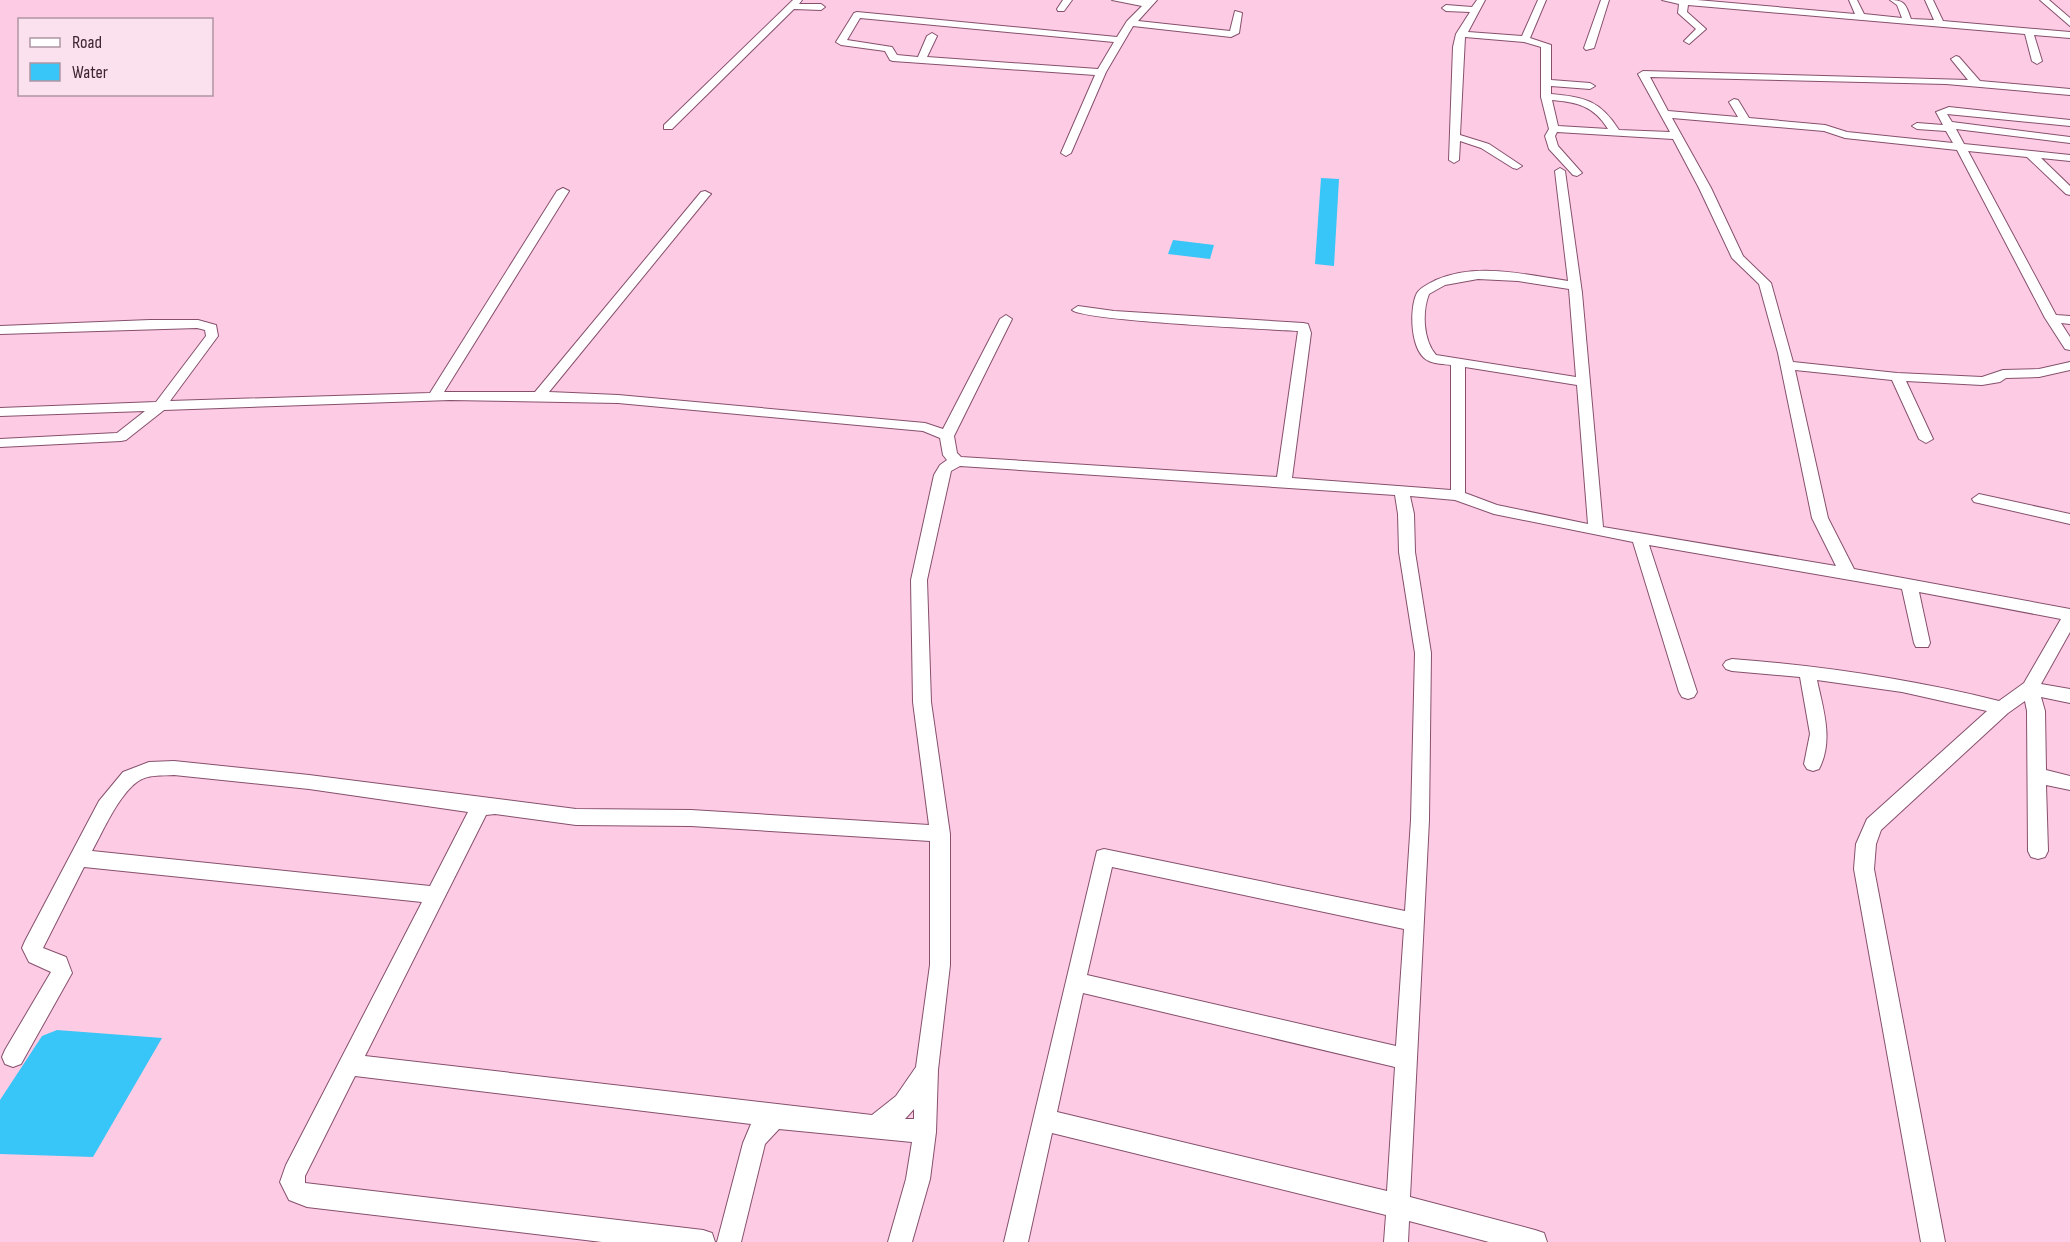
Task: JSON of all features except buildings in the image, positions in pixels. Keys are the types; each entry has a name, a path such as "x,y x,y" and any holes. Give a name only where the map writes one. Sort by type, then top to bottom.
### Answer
{"street":[{"path":"1060,9 1068,0"},
{"path":"1116,0 1151,2"},
{"path":"1454,160 1458,47 1461,34 1481,0"},
{"path":"1526,38 1542,0"},
{"path":"1589,48 1605,0"},
{"path":"1666,0 1718,10 1796,12 1983,28 1998,25 2029,32 2070,35"},
{"path":"1791,0 1796,12"},
{"path":"1853,0 1861,18"},
{"path":"1894,0 1901,4 1908,22"},
{"path":"1929,0 1940,24"},
{"path":"2044,0 2070,23"},
{"path":"1066,153 1101,72 1119,40 1130,23 1151,2"},
{"path":"1684,2 1683,14 1701,28 1689,41"},
{"path":"668,127 795,3 821,7"},
{"path":"1446,8 1474,10"},
{"path":"1130,23 1231,34 1234,33 1238,13"},
{"path":"1101,72 893,58 890,50 841,42 857,15 1032,27 1119,40"},
{"path":"1952,15 1965,26"},
{"path":"1188,31 1191,18"},
{"path":"1983,28 1989,42"},
{"path":"2029,32 2037,61"},
{"path":"1461,34 1559,39"},
{"path":"921,60 932,36"},
{"path":"1526,38 1546,45 1546,97 1550,122 1554,129"},
{"path":"1956,59 1976,83"},
{"path":"1848,573 1820,518 1787,365 1765,283 1738,258 1705,188 1643,75 1645,73 1976,83 2070,92"},
{"path":"1546,83 1590,86"},
{"path":"2028,88 2042,104"},
{"path":"1546,97 1589,103 1604,112 1616,133"},
{"path":"1734,102 1745,121"},
{"path":"2070,123 1943,110 1941,112 2007,231 2051,318 2070,346"},
{"path":"1665,114 1825,128 1845,135 2070,158"},
{"path":"1917,126 2023,130 2070,140"},
{"path":"1554,129 1676,136"},
{"path":"1554,129 1550,136 1553,147 1577,173"},
{"path":"1454,136 1485,146 1517,166"},
{"path":"2030,154 2070,192"},
{"path":"1560,171 1575,286 1596,531"},
{"path":"434,397 562,192"},
{"path":"539,396 705,194"},
{"path":"1575,286 1477,275 1467,276 1429,289 1421,298 1420,320 1425,353 1432,358 1583,382"},
{"path":"1078,310 1114,315 1303,327 1305,333 1300,380 1284,482"},
{"path":"2051,318 2070,320"},
{"path":"957,461 950,454 946,436 1006,319"},
{"path":"0,330 198,324 211,328 212,336 160,406 121,437 0,443"},
{"path":"1458,363 1458,496"},
{"path":"1787,365 1897,377 1989,381 2003,374 2039,373 2070,366"},
{"path":"1897,377 1926,439"},
{"path":"0,412 434,397 539,396 618,399 807,415 925,428 946,436"},
{"path":"900,1242 918,1179 925,1132 927,1070 940,965 940,834 922,702 918,580 941,475 945,468 957,461 1284,482 1458,496 1494,509 1596,531 1848,573 2070,616 2030,688 2002,708 1874,825 1866,844 1864,869 1933,1242"},
{"path":"1396,1242 1420,820 1423,653 1407,552 1406,514 1402,491"},
{"path":"1979,499 2070,519"},
{"path":"1639,538 1688,692"},
{"path":"1909,585 1922,643"},
{"path":"1732,665 1807,670 1939,692 2002,708"},
{"path":"1807,670 1819,734 1813,764"},
{"path":"2030,688 2070,696"},
{"path":"2030,688 2036,711 2038,851"},
{"path":"14,1058 62,973 59,964 36,955 32,948 106,806 130,777 149,769 174,768 309,782 486,807 576,816 691,818 940,834"},
{"path":"2038,776 2070,783"},
{"path":"486,807 474,817 294,1173 292,1182 297,1192 307,1196 703,1242"},
{"path":"1016,1242 1104,857 1414,922"},
{"path":"80,858 434,895"},
{"path":"1076,982 1407,1059"},
{"path":"348,1065 925,1132"},
{"path":"874,1126 896,1114 912,1097 927,1070"},
{"path":"729,1242 756,1136 769,1120 783,1117"},
{"path":"1044,1120 1398,1206 1534,1242"}],"water":[{"path":"1321,178 1339,179 1334,266 1315,264"},
{"path":"1173,240 1214,245 1210,259 1168,254"},
{"path":"57,1030 162,1038 93,1157 0,1154 0,1100 42,1036"}]}
